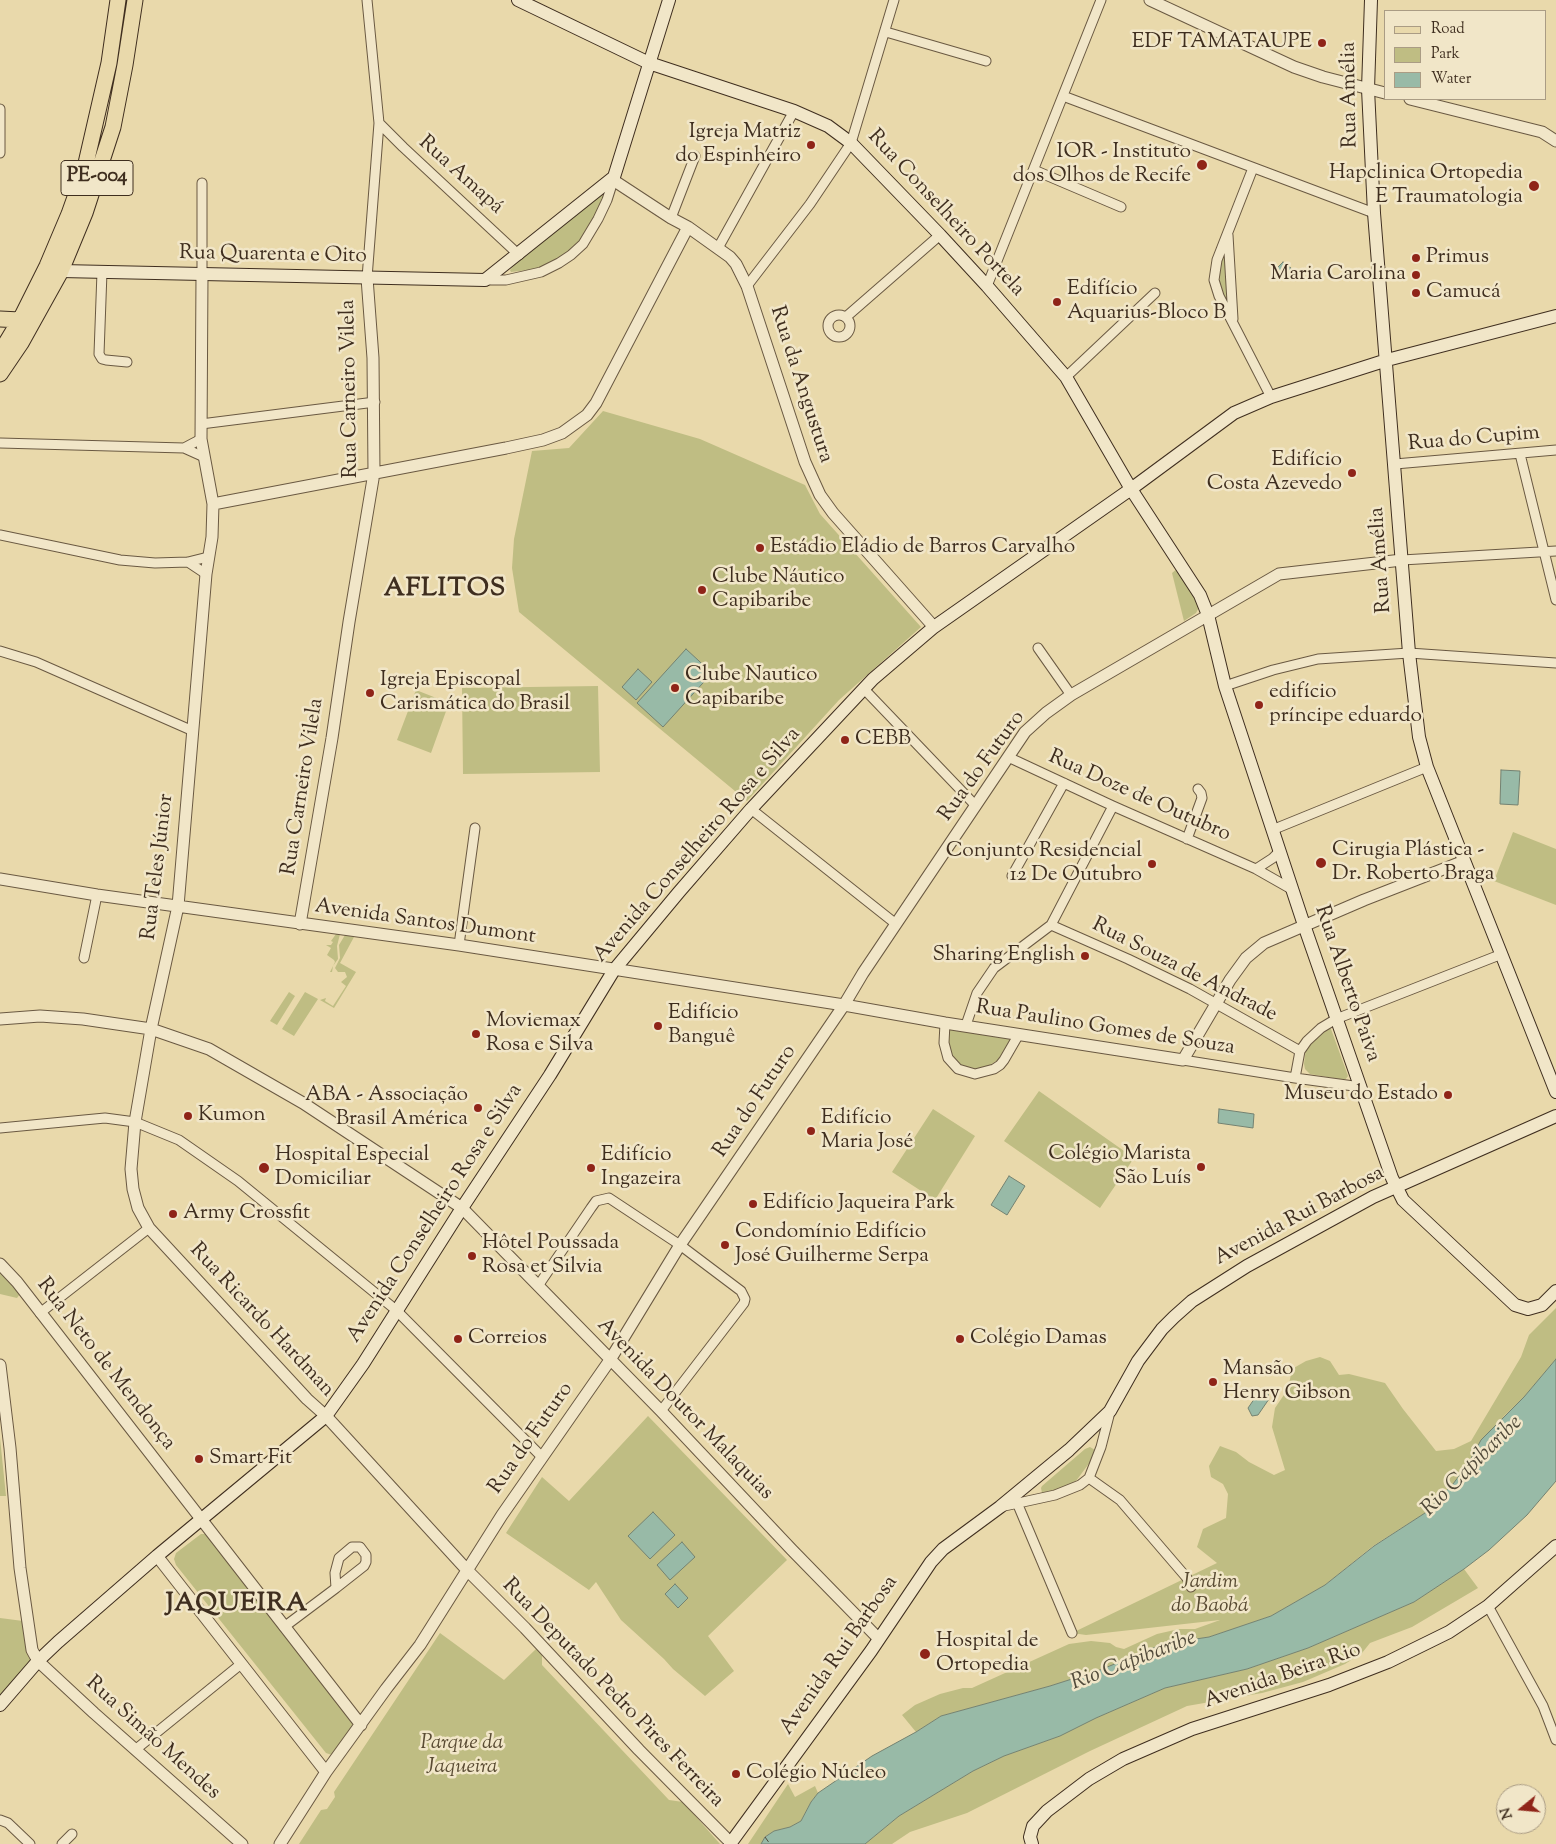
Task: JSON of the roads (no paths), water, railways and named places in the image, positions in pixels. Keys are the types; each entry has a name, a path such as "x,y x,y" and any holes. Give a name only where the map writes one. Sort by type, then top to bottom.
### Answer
{"main road":[{"name":"PE-004","path":"0,374 10,339 51,257 84,172 109,63 118,0"},
{"name":"PE-004","path":"0,353 62,270 85,213 113,126 136,0"},
{"name":"Rua Conselheiro Portela","path":"518,0 649,63 794,111 828,126 851,143 987,286 1066,377 1131,488 1190,578 1200,595 1208,615"},
{"name":"Rua Quarenta e Oito","path":"614,179 669,0"},
{"name":"Rua Amélia","path":"1371,0 1368,89 1374,213 1409,654 1419,737 1427,767 1556,1092"},
{"path":"484,280 614,179"},
{"name":"Rua Quarenta e Oito","path":"62,270 202,275 484,280"},
{"name":"Avenida Conselheiro Rosa e Silva","path":"0,1705 38,1661 157,1556 326,1416 363,1364 462,1208 550,1075 614,970 678,892 751,809 864,689 934,627 1234,414 1271,397 1387,360 1556,316"},
{"path":"0,319 20,320"},
{"name":"Rua Alberto Paiva","path":"1208,615 1225,686 1272,830 1336,1019 1396,1187 1403,1200 1503,1296 1515,1305 1528,1309 1542,1305 1556,1291"},
{"name":"Avenida Rui Barbosa","path":"730,1843 879,1639 916,1582 943,1549 1000,1507 1068,1450 1110,1411 1125,1382 1150,1345 1162,1329 1192,1300 1247,1266 1373,1197 1556,1116"},
{"name":"Avenida Beira Rio","path":"1032,1844 1030,1837 1033,1826 1047,1812 1089,1779 1123,1759 1192,1729 1328,1686 1373,1669 1449,1632 1488,1606 1555,1550"}],"street":[{"name":"Rua Carneiro Vilela","path":"300,924 332,738 348,622 374,473 375,402 367,278 379,123 367,0"},
{"path":"747,286 810,204 851,143 886,32 894,0"},
{"path":"987,286 1101,0"},
{"path":"1150,0 1294,67 1384,93"},
{"path":"886,32 986,61"},
{"path":"1063,96 1374,213"},
{"path":"1414,100 1542,132 1556,141"},
{"path":"0,110 0,153"},
{"path":"718,248 794,111"},
{"name":"Rua Amapá","path":"379,123 519,254"},
{"path":"671,218 695,156"},
{"path":"1253,168 1217,260 1214,280 1218,296 1271,397"},
{"path":"1034,170 1121,206"},
{"name":"Rua da Angustura","path":"614,179 730,257 747,286 805,462 820,495 833,513 934,627"},
{"name":"Rua Quarenta e Oito","path":"484,280 506,280 542,272 559,264 571,255 583,244 598,219 614,179"},
{"path":"202,183 202,275"},
{"path":"213,504 506,448 562,434 588,415 596,403 688,227"},
{"path":"1228,230 1233,322"},
{"path":"846,317 940,235"},
{"path":"102,272 100,354 102,359 127,362"},
{"name":"Rua Teles Júnior","path":"149,1228 138,1208 131,1169 135,1122 151,1029 178,906 206,574 212,537 213,504 201,439 202,275"},
{"path":"1066,377 1155,293"},
{"path":"201,424 375,402"},
{"path":"184,448 201,439"},
{"path":"0,442 184,448 204,456"},
{"name":"Rua do Cupim","path":"1394,464 1556,450"},
{"path":"1520,454 1556,600"},
{"path":"0,535 120,560 155,563 188,562 208,557"},
{"path":"1402,560 1556,551"},
{"name":"Rua do Futuro","path":"280,1844 326,1772 420,1645 502,1515 610,1360 680,1245 844,1005 863,973 1026,732 1035,722 1071,695 1279,574 1402,560"},
{"path":"188,562 206,574"},
{"path":"1038,648 1071,695"},
{"path":"0,651 36,662 193,731"},
{"path":"1225,686 1273,670 1318,659 1409,654 1556,663"},
{"path":"864,689 976,806"},
{"name":"Rua Doze de Outubro","path":"1008,757 1256,869 1293,890"},
{"path":"1272,830 1427,767"},
{"path":"1012,876 1064,783"},
{"path":"1187,839 1202,798 1198,790"},
{"path":"966,1025 977,993 994,968 1051,925 1113,806"},
{"path":"751,809 896,924"},
{"path":"459,945 475,828"},
{"path":"1256,869 1273,858 1280,850"},
{"path":"1183,1060 1216,1003 1246,958 1264,943 1464,861"},
{"name":"Avenida Santos Dumont","path":"0,879 97,895 459,945 844,1005"},
{"path":"84,958 97,895"},
{"name":"Rua Souza de Andrade","path":"1051,925 1136,963 1216,1003 1300,1051"},
{"path":"1295,1078 1300,1051 1312,1034 1336,1019 1502,954"},
{"name":"Rua Paulino Gomes de Souza","path":"844,1005 945,1023 1361,1087"},
{"name":"Avenida Doutor Malaquias","path":"0,1019 40,1016 83,1019 151,1029 209,1049 303,1103 462,1208 879,1639"},
{"path":"945,1023 944,1043 948,1058 958,1069 976,1074 994,1070 1000,1065 1019,1034"},
{"path":"0,1128 105,1118 135,1122 179,1140 231,1176 396,1310 542,1456"},
{"path":"538,1286 590,1208 596,1201 602,1198 610,1198 680,1245 741,1291 745,1299 660,1411"},
{"path":"40,1313 149,1228"},
{"name":"Rua Ricardo Hardman","path":"149,1228 307,1399 326,1416 467,1570"},
{"name":"Rua Neto de Mendonça","path":"1,1265 17,1282 361,1725"},
{"path":"0,1365 10,1448 25,1610 32,1650 38,1661"},
{"name":"Avenida Rui Barbosa","path":"1090,1478 1101,1447 1110,1411"},
{"path":"1000,1507 1018,1505 1069,1490 1090,1478 1120,1500 1191,1586"},
{"path":"1018,1505 1072,1633"},
{"path":"284,1627 336,1588 364,1566 366,1555 360,1547 352,1547 339,1558 335,1573 336,1588"},
{"path":"157,1556 326,1772"},
{"name":"Rua Deputado Pedro Pires Ferreira","path":"467,1570 525,1628 639,1750 730,1843"},
{"path":"1488,1606 1543,1706 1556,1740"},
{"name":"Rua Simão Mendes","path":"38,1661 242,1844"},
{"path":"135,1750 241,1664"},
{"path":"0,1820 8,1823 30,1844"},
{"path":"62,1844 72,1834"}],"water":[{"path":"1283,262 1291,268 1291,276 1273,276 1273,268 1277,268"},
{"name":"Clube Nautico Capibaribe","path":"686,649 712,673 663,727 637,703"},
{"path":"638,669 652,682 636,700 622,687"},
{"path":"1501,770 1520,771 1518,805 1500,804"},
{"path":"1219,1109 1254,1114 1253,1128 1218,1123"},
{"path":"1009,1176 1025,1186 1007,1215 991,1205"},
{"name":"Rio Capibaribe","path":"1556,1359 1556,1481 1527,1515 1489,1550 1414,1602 1308,1648 1247,1669 1165,1688 1060,1736 1004,1756 973,1771 899,1816 865,1844 761,1844 765,1837 774,1831 790,1827 801,1821 818,1793 872,1756 941,1716 1100,1670 1163,1644 1209,1637 1271,1616 1325,1585 1374,1546 1425,1513 1453,1484 1468,1464 1481,1440 1524,1397"},
{"path":"1265,1390 1269,1399 1258,1415 1252,1416 1248,1408 1259,1392"},
{"path":"653,1512 675,1535 650,1559 628,1536"},
{"path":"682,1542 695,1557 670,1580 657,1565"},
{"path":"675,1584 688,1598 678,1608 665,1594"}],"place":[{"name":"EDF TAMATAUPE","path":"1322,43"},
{"name":"Igreja Matriz do Espinheiro","path":"811,145"},
{"name":"IOR - Instituto dos Olhos de Recife","path":"1202,165"},
{"name":"Hapclinica Ortopedia E Traumatologia","path":"1534,186"},
{"name":"Primus","path":"1416,258"},
{"name":"Maria Carolina","path":"1416,275"},
{"name":"Camucá","path":"1416,293"},
{"name":"Edifício Aquarius-Bloco B","path":"1057,302"},
{"name":"Edifício Costa Azevedo","path":"1352,473"},
{"name":"Estádio Eládio de Barros Carvalho","path":"760,548"},
{"name":"Clube Náutico Capibaribe","path":"702,590"},
{"name":"Clube Nautico Capibaribe","path":"675,688"},
{"name":"Igreja Episcopal Carismática do Brasil","path":"370,693"},
{"name":"edifício príncipe eduardo","path":"1259,705"},
{"name":"CEBB","path":"845,740"},
{"name":"Cirugia Plástica - Dr. Roberto Braga","path":"1321,863"},
{"name":"Conjunto Residencial 12 De Outubro","path":"1152,864"},
{"name":"Sharing English","path":"1085,956"},
{"name":"Edifício Banguê","path":"658,1026"},
{"name":"Moviemax Rosa e Silva","path":"476,1034"},
{"name":"Museu do Estado","path":"1448,1095"},
{"name":"ABA - Associação Brasil América","path":"478,1108"},
{"name":"Kumon","path":"188,1116"},
{"name":"Edifício Maria José","path":"811,1131"},
{"name":"Colégio Marista São Luís","path":"1201,1167"},
{"name":"Hospital Especial Domiciliar","path":"264,1168"},
{"name":"Edifício Ingazeira","path":"591,1168"},
{"name":"Edifício Jaqueira Park","path":"753,1204"},
{"name":"Army Crossfit","path":"173,1214"},
{"name":"Condomínio Edifício José Guilherme Serpa","path":"725,1245"},
{"name":"Hôtel Poussada Rosa et Silvia","path":"472,1256"},
{"name":"Correios","path":"458,1339"},
{"name":"Colégio Damas","path":"960,1339"},
{"name":"Mansão Henry Gibson","path":"1213,1382"},
{"name":"Smart Fit","path":"199,1459"},
{"name":"Hospital de Ortopedia","path":"925,1654"},
{"name":"Colégio Núcleo","path":"736,1774"}],"district":[{"name":"AFLITOS","path":"445,591"},
{"name":"JAQUEIRA","path":"237,1606"}],"park label":[{"name":"Jardim do Baobá","path":"1210,1595"},
{"name":"Parque da Jaqueira","path":"462,1756"}]}
